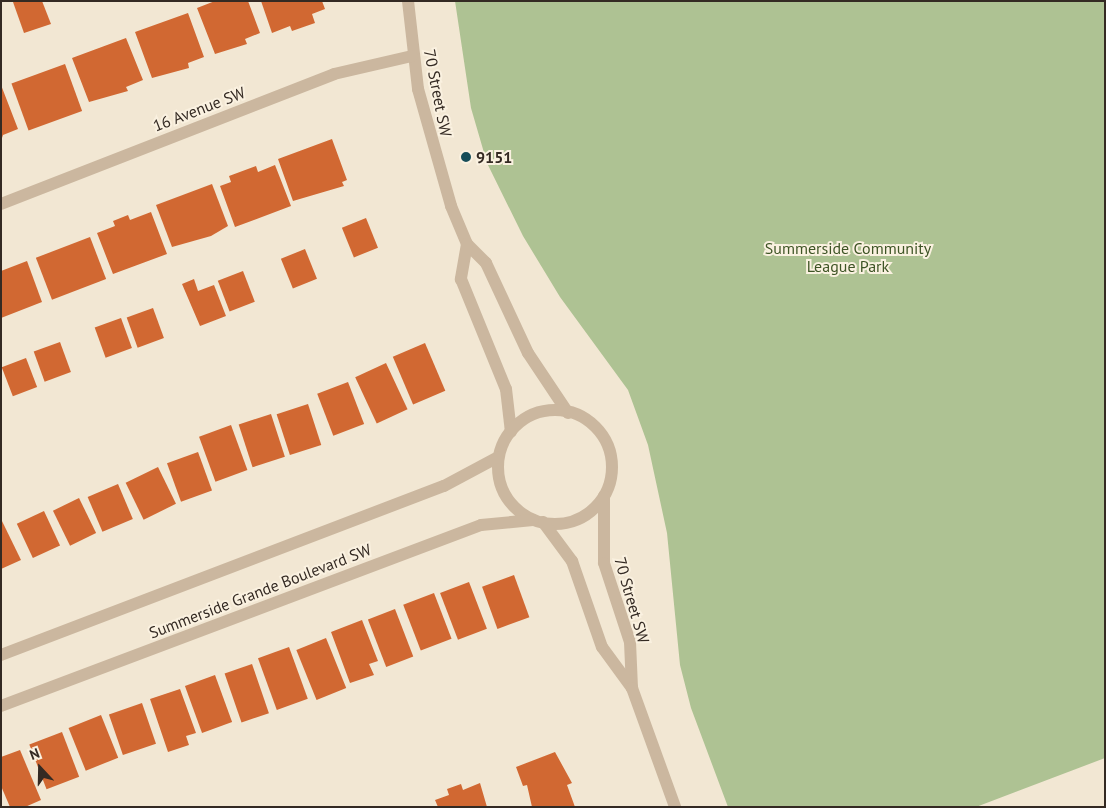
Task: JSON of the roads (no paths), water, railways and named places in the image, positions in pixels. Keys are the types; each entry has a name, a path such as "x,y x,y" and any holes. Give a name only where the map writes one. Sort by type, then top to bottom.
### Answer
{"street":[{"name":"70 Street SW","path":"408,1 412,56 429,137 467,244 486,263 528,353 568,413"},
{"name":"16 Avenue SW","path":"1,204 334,74 412,56"},
{"name":"70 Street SW","path":"467,244 461,279 506,389 511,432"},
{"path":"548,410 568,413 581,416 603,436 612,465 605,491 587,515 560,524 538,521 508,501 499,480 498,457 511,432 531,415 548,410"},
{"name":"Summerside Grande Boulevard SW","path":"1,655 444,486 498,457"},
{"name":"70 Street SW","path":"605,491 604,563 630,642 632,688"},
{"name":"70 Street SW","path":"538,521 572,561 602,647 632,688 675,807"},
{"name":"Summerside Grande Boulevard SW","path":"1,706 482,525 538,521"}],"place":[{"name":"9151","path":"466,157"}],"park label":[{"name":"Summerside Community League Park","path":"848,257"}]}
